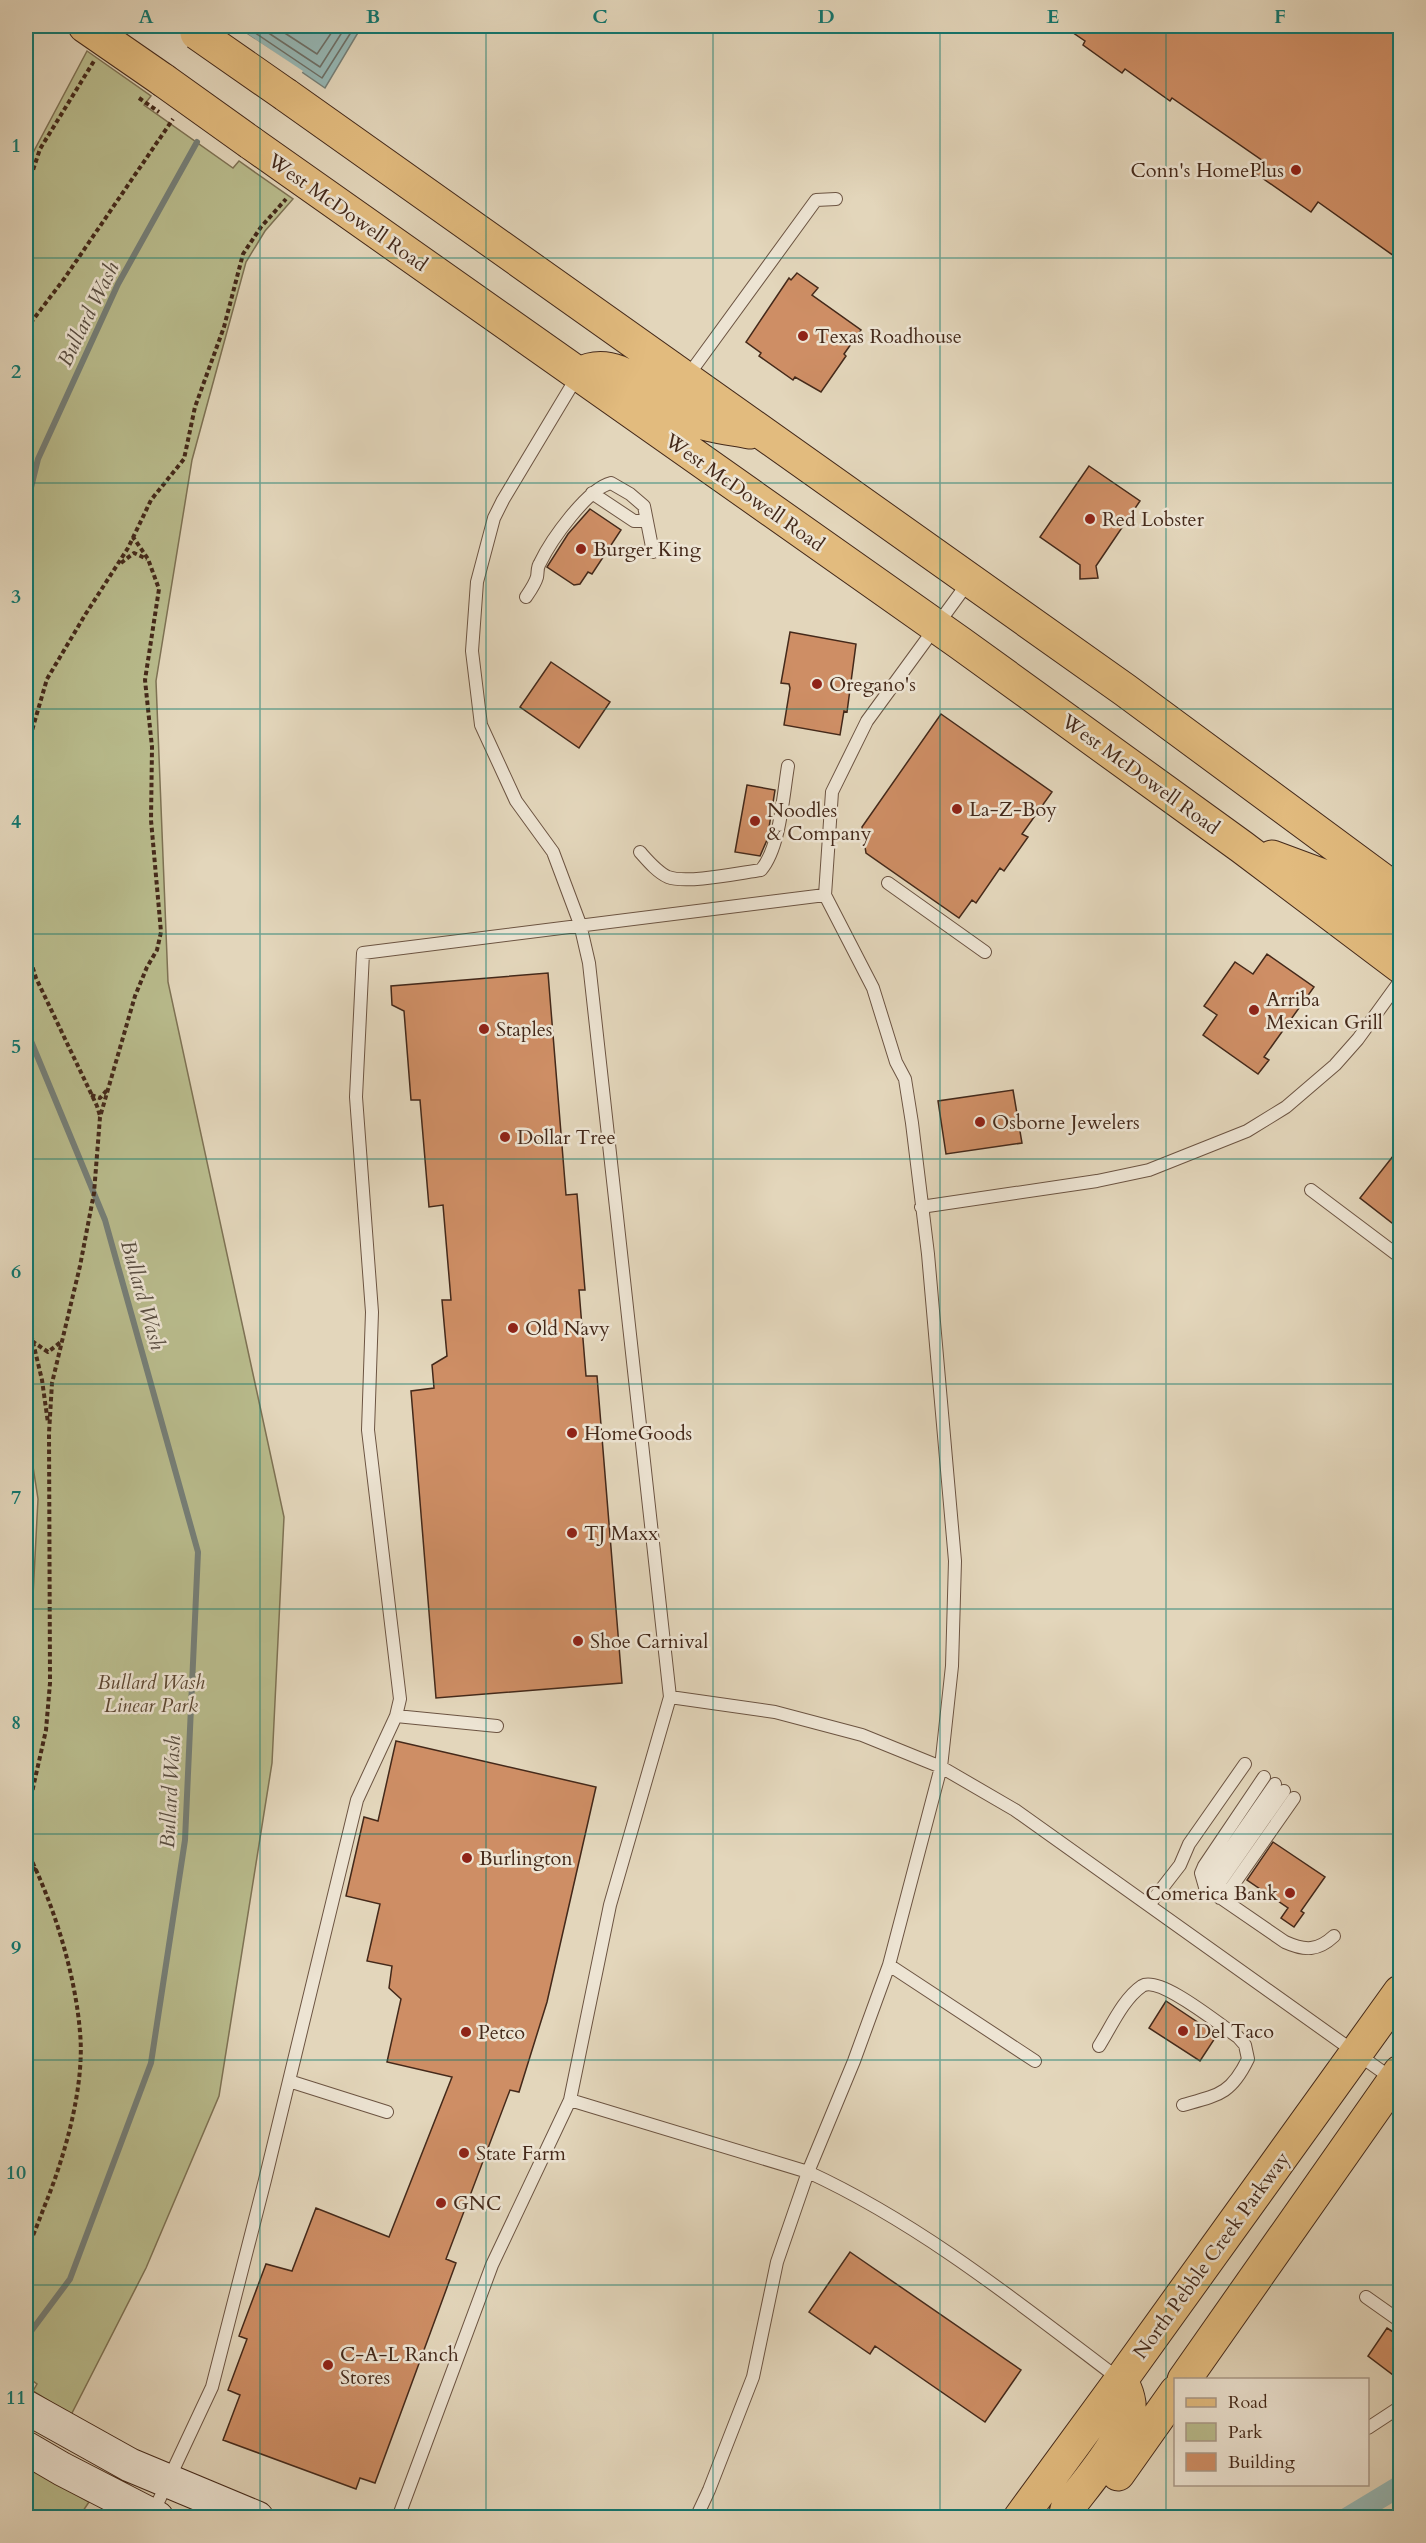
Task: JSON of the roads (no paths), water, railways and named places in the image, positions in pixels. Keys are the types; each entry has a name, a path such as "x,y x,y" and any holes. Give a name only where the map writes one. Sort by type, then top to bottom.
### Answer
{"main road":[{"path":"192,29 970,579 1401,893"},
{"name":"West McDowell Road","path":"95,32 305,183 935,626 1242,847 1401,966"},
{"path":"579,374 591,368 613,368 687,417 770,437"},
{"path":"1242,847 1334,880 1401,926"},
{"name":"North Pebble Creek Parkway","path":"1020,2517 1401,1992"},
{"path":"1185,2378 1399,2079"},
{"path":"1065,2517 1067,2509 1113,2445 1125,2423 1129,2405 1127,2392 1121,2380"},
{"path":"1087,2517 1174,2395"}],"street":[{"path":"26,2407 110,2455 169,2482 257,2517"},
{"path":"26,2448 154,2516"}],"lane":[{"path":"686,379 816,200 836,199"},
{"path":"398,2517 492,2265 570,2100 610,1905 670,1697 589,963 580,924 553,852 516,801 481,726 471,651 477,582 494,518 579,374"},
{"path":"526,597 537,579 538,565 579,506 601,486 611,483 630,494 644,506 653,552"},
{"path":"592,492 634,521 646,521"},
{"path":"696,2517 709,2490 753,2377 777,2262 807,2172 854,2061 889,1965 941,1767 952,1666 955,1561 928,1254 905,1079 896,1062 873,988 825,895 832,792 867,721 970,579"},
{"path":"640,852 667,877 681,880 761,870 769,862 774,846 788,766"},
{"path":"888,882 985,952"},
{"path":"154,2516 212,2387 357,1800 396,1716 400,1698 368,1430 372,1312 356,1097 363,953 825,895"},
{"path":"921,1207 1097,1182 1149,1170 1247,1131 1286,1107 1335,1065 1358,1039 1401,981"},
{"path":"1311,1190 1401,1257"},
{"path":"670,1697 775,1712 862,1735 941,1767 1015,1810 1356,2053 1399,2079"},
{"path":"396,1716 497,1726"},
{"path":"1149,1905 1180,1865 1189,1844 1245,1764"},
{"path":"1220,1898 1231,1888 1279,1788 1204,1866 1202,1880 1205,1887 1220,1898 1296,1947 1312,1949 1324,1946 1334,1936"},
{"path":"889,1965 1035,2061"},
{"path":"1099,2046 1133,1994 1145,1984 1156,1984 1171,1991 1238,2037 1245,2045 1248,2059 1232,2087 1219,2095 1183,2105"},
{"path":"289,2081 387,2112"},
{"path":"570,2100 807,2172 887,2213 1040,2319 1121,2380"},
{"path":"1366,2297 1401,2321"},
{"path":"1369,2427 1401,2408"}],"water":[{"path":"235,26 362,26 325,88"}],"waterway":[{"name":"Bullard Wash","path":"26,508 38,459 118,284 197,142"},
{"name":"Bullard Wash","path":"26,1029 105,1220 198,1552 185,1840 151,2063 70,2279 26,2338"},
{"path":"1347,2518 1400,2486"}],"place":[{"name":"Conn's HomePlus","path":"1296,170"},
{"name":"Texas Roadhouse","path":"803,336"},
{"name":"Red Lobster","path":"1090,519"},
{"name":"Burger King","path":"581,549"},
{"name":"Oregano's","path":"817,684"},
{"name":"La-Z-Boy","path":"957,809"},
{"name":"Noodles & Company","path":"755,821"},
{"name":"Arriba Mexican Grill","path":"1254,1010"},
{"name":"Staples","path":"484,1029"},
{"name":"Osborne Jewelers","path":"980,1122"},
{"name":"Dollar Tree","path":"505,1137"},
{"name":"Old Navy","path":"513,1328"},
{"name":"HomeGoods","path":"572,1433"},
{"name":"TJ Maxx","path":"572,1533"},
{"name":"Shoe Carnival","path":"578,1641"},
{"name":"Burlington","path":"467,1858"},
{"name":"Comerica Bank","path":"1290,1893"},
{"name":"Del Taco","path":"1183,2031"},
{"name":"Petco","path":"466,2032"},
{"name":"State Farm","path":"464,2153"},
{"name":"GNC","path":"441,2203"},
{"name":"C-A-L Ranch Stores","path":"328,2365"}],"park label":[{"name":"Bullard Wash Linear Park","path":"151,1694"}]}
